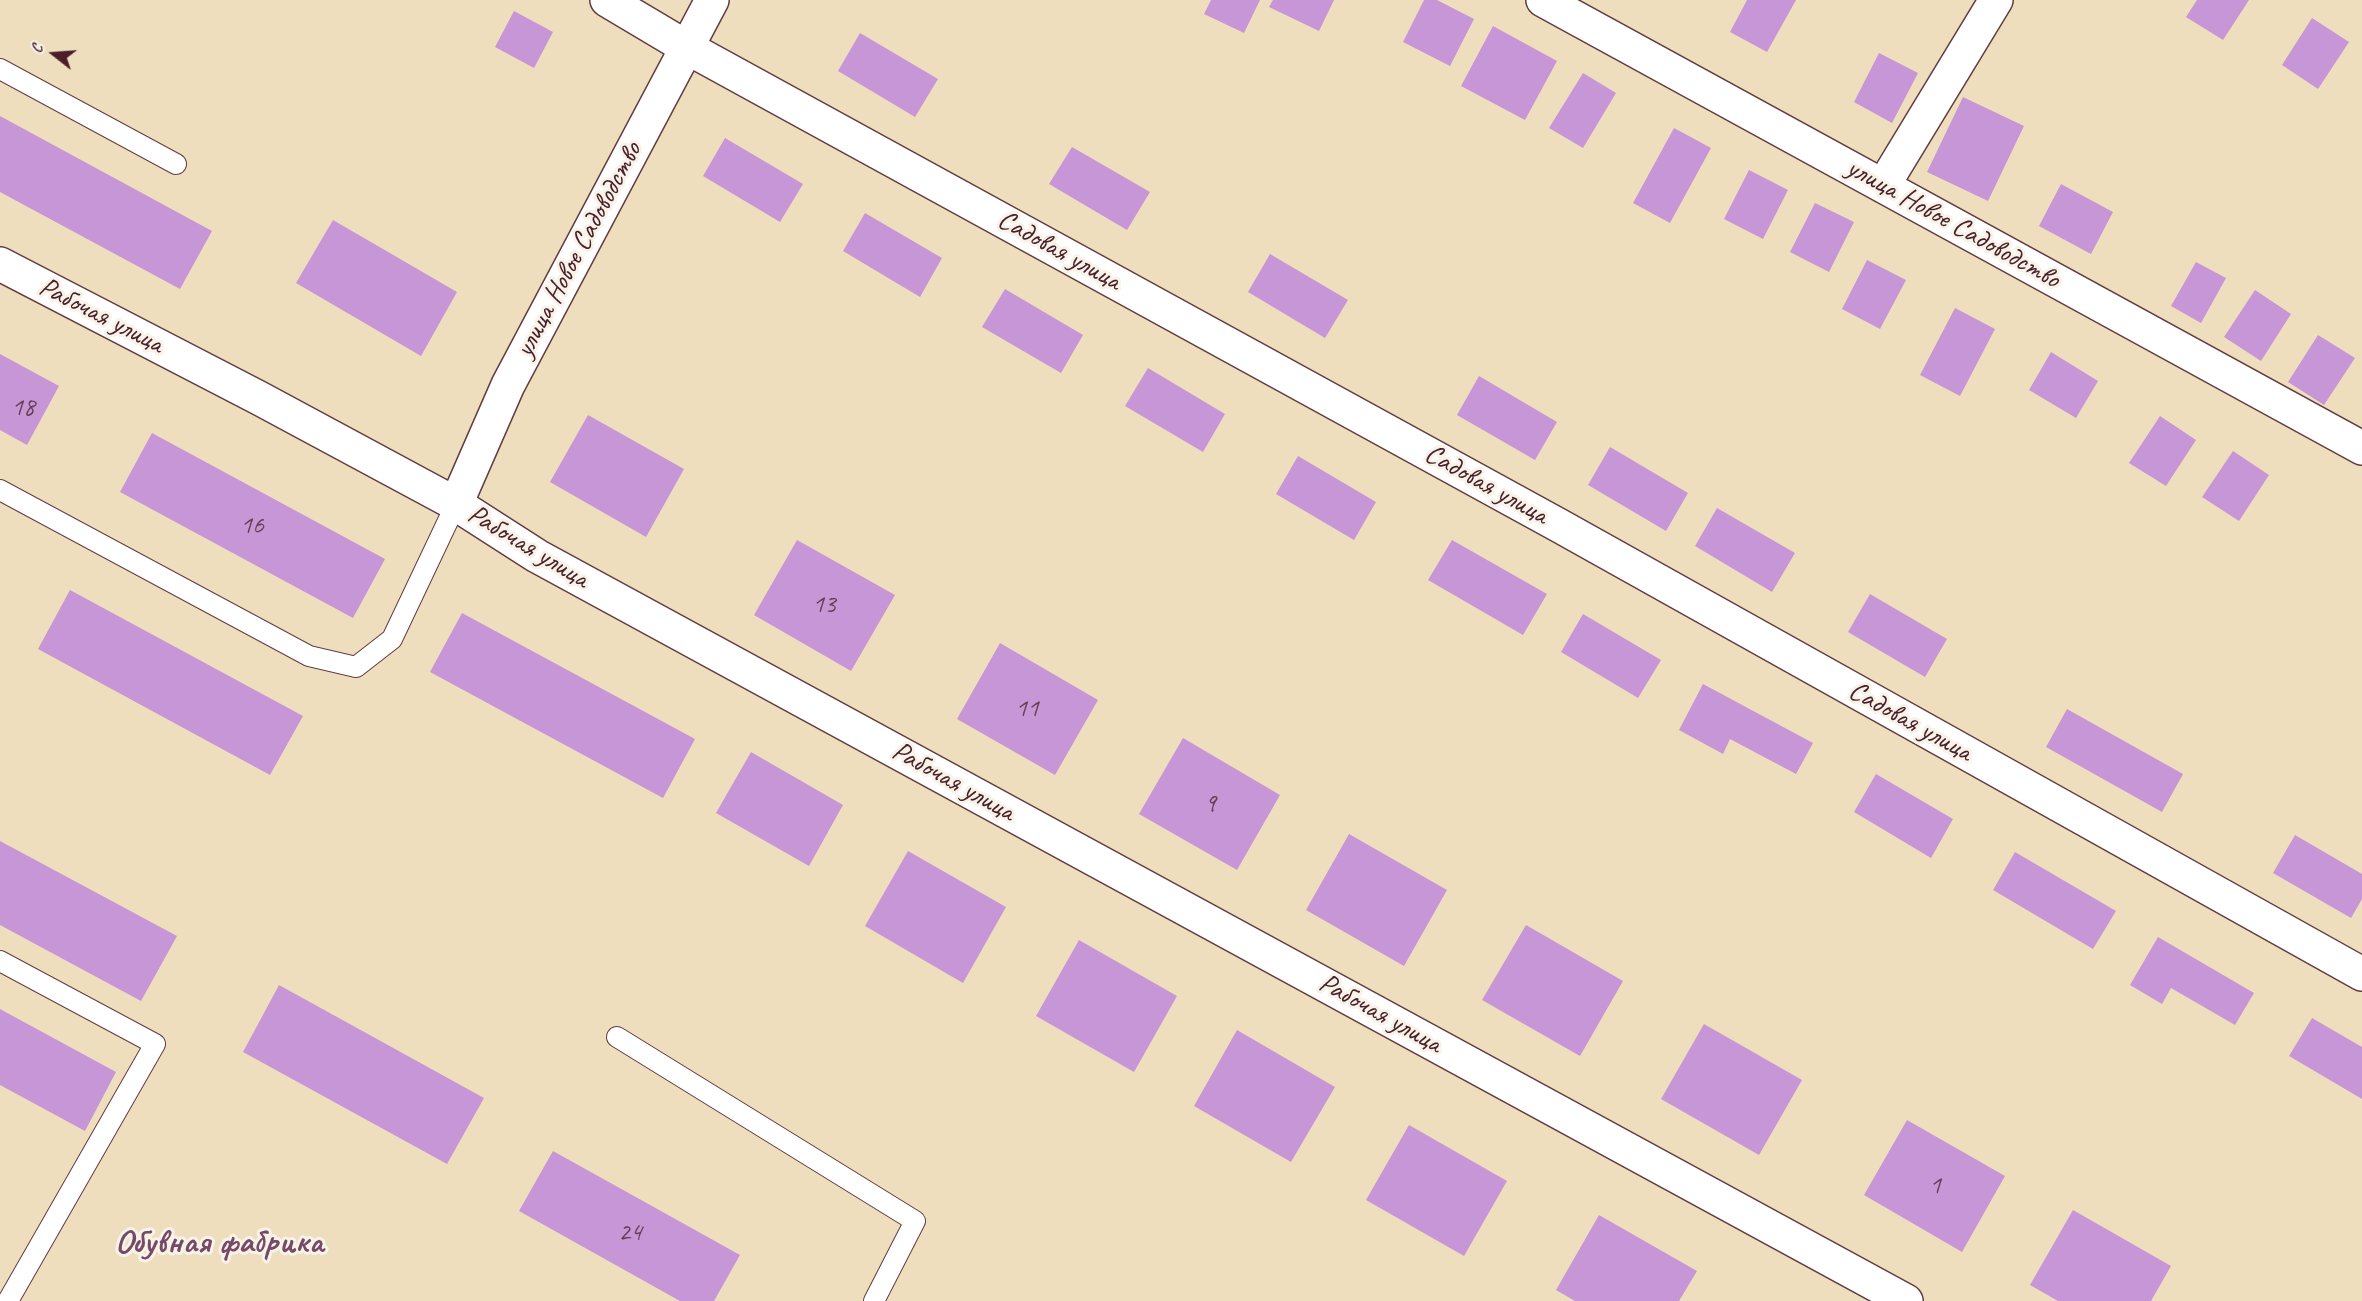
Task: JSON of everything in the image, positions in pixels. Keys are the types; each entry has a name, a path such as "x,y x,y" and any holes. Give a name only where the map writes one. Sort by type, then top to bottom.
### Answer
{"street":[{"name":"Садовая улица","path":"607,0 686,47 1560,526 2362,974"},
{"name":"улица Новое Садоводство","path":"456,504 508,385 712,0"},
{"name":"улица Новое Садоводство","path":"1543,0 2362,448"},
{"path":"1883,186 1996,0"},
{"name":"Рабочая улица","path":"0,264 260,398 456,504 537,556 1906,1301"}],"lane":[{"path":"0,69 176,164"},
{"path":"0,490 309,656 356,667 392,639 456,504"},
{"path":"0,961 155,1044 8,1301"},
{"path":"617,1037 915,1221 874,1301"}],"building":[{"path":"1211,0 1260,0 1244,33 1204,14"},
{"path":"1273,0 1334,0 1319,31 1269,7"},
{"path":"1424,0 1437,0 1474,19 1450,66 1403,42"},
{"path":"1747,0 1796,0 1767,52 1730,32"},
{"path":"2197,0 2249,0 2223,40 2186,17"},
{"path":"514,11 553,32 534,68 495,47"},
{"path":"2312,18 2349,42 2318,89 2282,65"},
{"path":"1493,26 1557,61 1525,120 1461,86"},
{"path":"860,33 938,79 915,117 838,71"},
{"path":"1879,53 1918,73 1892,123 1854,102"},
{"path":"1583,73 1616,93 1583,148 1549,128"},
{"path":"1963,97 2024,126 1988,201 1927,172"},
{"path":"0,116 212,231 180,289 0,192"},
{"path":"1674,128 1711,148 1670,223 1633,203"},
{"path":"725,138 803,184 780,222 703,176"},
{"path":"1072,147 1150,192 1127,230 1049,184"},
{"path":"1749,170 1788,190 1763,239 1724,219"},
{"path":"2061,184 2113,212 2091,254 2039,226"},
{"path":"1815,203 1854,222 1829,272 1790,252"},
{"path":"865,213 942,258 920,297 843,251"},
{"path":"333,220 457,292 421,356 296,283"},
{"path":"1270,254 1348,300 1325,338 1248,292"},
{"path":"1867,260 1906,280 1880,329 1842,309"},
{"path":"2196,262 2226,278 2201,323 2171,306"},
{"path":"1005,289 1083,335 1061,373 982,327"},
{"path":"2255,290 2291,314 2261,361 2224,337"},
{"path":"1955,308 1995,329 1960,396 1920,375"},
{"path":"2318,335 2355,358 2324,405 2288,382"},
{"path":"2051,352 2098,381 2076,418 2029,390"},
{"path":"0,354 59,386 27,445 0,430"},
{"path":"1148,368 1225,414 1203,452 1125,406"},
{"path":"1479,376 1557,422 1535,460 1457,415"},
{"path":"588,415 684,469 646,537 550,482"},
{"path":"2160,416 2196,440 2166,486 2129,463"},
{"path":"152,433 385,559 353,618 120,492"},
{"path":"1610,447 1688,493 1666,531 1588,485"},
{"path":"2233,451 2269,475 2239,521 2202,497"},
{"path":"1298,456 1376,502 1354,540 1276,494"},
{"path":"1717,508 1795,553 1772,592 1695,546"},
{"path":"797,540 895,595 851,671 754,615"},
{"path":"1452,540 1547,594 1523,635 1428,580"},
{"path":"70,590 303,716 270,775 38,649"},
{"path":"1870,594 1947,639 1925,677 1848,632"},
{"path":"462,613 695,739 663,798 430,672"},
{"path":"1583,614 1661,660 1638,698 1561,652"},
{"path":"1000,643 1098,700 1055,775 957,719"},
{"path":"1703,684 1813,743 1796,774 1730,739 1723,754 1679,730"},
{"path":"2067,709 2183,774 2162,812 2046,747"},
{"path":"1183,738 1280,795 1237,870 1139,814"},
{"path":"751,752 843,805 809,866 716,813"},
{"path":"1876,774 1953,819 1931,858 1854,812"},
{"path":"1349,834 1447,890 1404,966 1306,910"},
{"path":"2295,835 2362,874 2362,899 2351,918 2273,873"},
{"path":"0,841 177,936 141,1001 0,925"},
{"path":"908,851 1006,907 963,983 865,926"},
{"path":"2015,852 2116,911 2093,949 1993,890"},
{"path":"1526,925 1623,981 1580,1056 1482,1000"},
{"path":"2158,937 2254,993 2235,1025 2171,988 2162,1004 2130,985"},
{"path":"1079,940 1177,996 1134,1072 1036,1016"},
{"path":"279,985 484,1098 447,1164 243,1052"},
{"path":"0,1009 116,1072 85,1131 0,1085"},
{"path":"2312,1018 2362,1047 2362,1099 2289,1056"},
{"path":"1704,1024 1802,1080 1759,1155 1661,1099"},
{"path":"1237,1030 1335,1087 1291,1162 1194,1106"},
{"path":"1907,1120 2005,1176 1962,1252 1864,1195"},
{"path":"1409,1125 1507,1181 1464,1256 1366,1200"},
{"path":"553,1151 740,1255 714,1301 680,1301 519,1211"},
{"path":"2073,1210 2171,1266 2151,1301 2058,1301 2030,1285"},
{"path":"1599,1215 1697,1271 1679,1301 1575,1301 1556,1290"}],"district":[{"name":"Обувная фабрика","path":"219,1243"}]}
